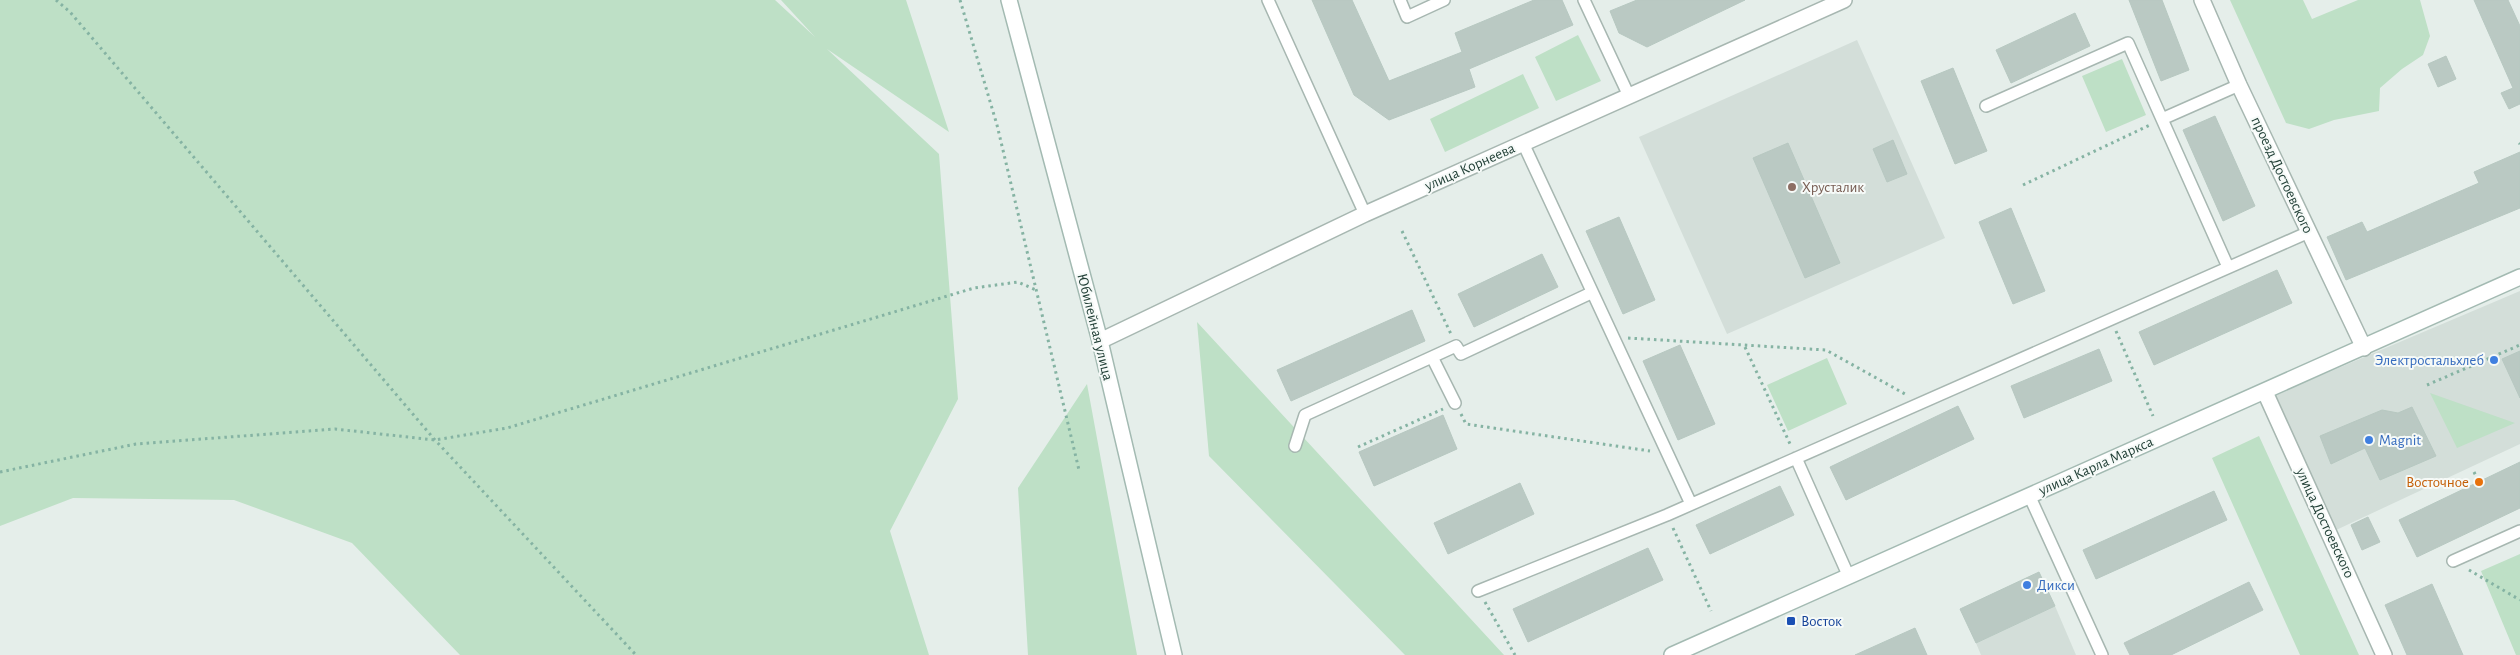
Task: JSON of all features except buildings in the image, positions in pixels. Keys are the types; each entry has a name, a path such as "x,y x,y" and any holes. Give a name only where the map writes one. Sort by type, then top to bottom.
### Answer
{"street":[{"name":"Юбилейная улица","path":"1009,0 1100,341 1174,655"},
{"name":"улица Корнеева","path":"1100,341 1365,214 1844,0"},
{"name":"проезд Достоевского","path":"2202,0 2239,85 2364,348"},
{"name":"улица Карла Маркса","path":"1672,655 2520,277"},
{"name":"улица Достоевского","path":"2265,392 2384,655"}],"lane":[{"path":"1268,0 1365,214"},
{"path":"1400,0 1407,17 1444,0"},
{"path":"1584,0 1629,96"},
{"path":"1986,106 2128,44 2228,268"},
{"path":"2162,119 2239,85"},
{"path":"1523,143 1665,453 1691,504"},
{"path":"1478,591 1667,515 2309,232"},
{"path":"1295,446 1305,415 1456,346 1461,354 1591,293"},
{"path":"1432,357 1456,403"},
{"path":"1796,458 1849,577"},
{"path":"2029,495 2102,655"},
{"path":"2453,561 2520,531"}],"path":[{"path":"56,0 70,12 435,440 636,655"},
{"path":"960,0 997,125 1079,470"},
{"path":"2023,185 2162,119"},
{"path":"1402,231 1456,346"},
{"path":"0,472 136,444 335,429 435,440 507,428 974,288 1018,282 1036,290"},
{"path":"2110,319 2153,416"},
{"path":"1612,337 1745,347 1826,350 1921,402"},
{"path":"2427,385 2520,345"},
{"path":"1745,347 1796,458"},
{"path":"1358,447 1456,403 1466,424 1665,453"},
{"path":"2474,472 2479,482"},
{"path":"1667,515 1711,611"},
{"path":"2453,561 2520,600"},
{"path":"1478,591 1515,655"}],"shaded area":[{"name":"Хрусталик","path":"1857,40 1945,238 1727,334 1639,137"},
{"path":"2520,291 2520,444 2334,531 2275,395"},
{"path":"2055,606 2076,655 1981,655 1976,643"}],"green space":[{"path":"0,0 775,0 815,37 781,0 906,0 949,132 827,49 939,154 958,399 890,531 929,655 460,655 352,543 234,500 73,498 0,526"},
{"path":"2230,0 2303,0 2312,19 2358,0 2420,0 2430,36 2423,55 2402,69 2380,88 2379,111 2334,120 2309,129 2286,123"},
{"path":"1578,35 1601,81 1556,101 1535,57"},
{"path":"2122,59 2146,115 2106,132 2082,76"},
{"path":"1523,74 1539,108 1445,152 1430,119"},
{"path":"1197,322 1504,655 1405,655 1209,456"},
{"path":"1827,358 1847,404 1788,431 1767,385"},
{"path":"1087,384 1137,655 1028,655 1018,488"},
{"path":"2430,393 2515,423 2457,448"},
{"path":"2259,436 2359,655 2300,655 2212,458"},
{"path":"2520,554 2520,655 2516,655 2481,571"}],"place":[{"name":"Хрусталик","path":"1792,187"},
{"name":"Электростальхлеб","path":"2494,360"},
{"name":"Magnit","path":"2369,440"},
{"name":"Восточное","path":"2479,482"},
{"name":"Дикси","path":"2027,585"},
{"name":"Восток","path":"1791,621"}]}
